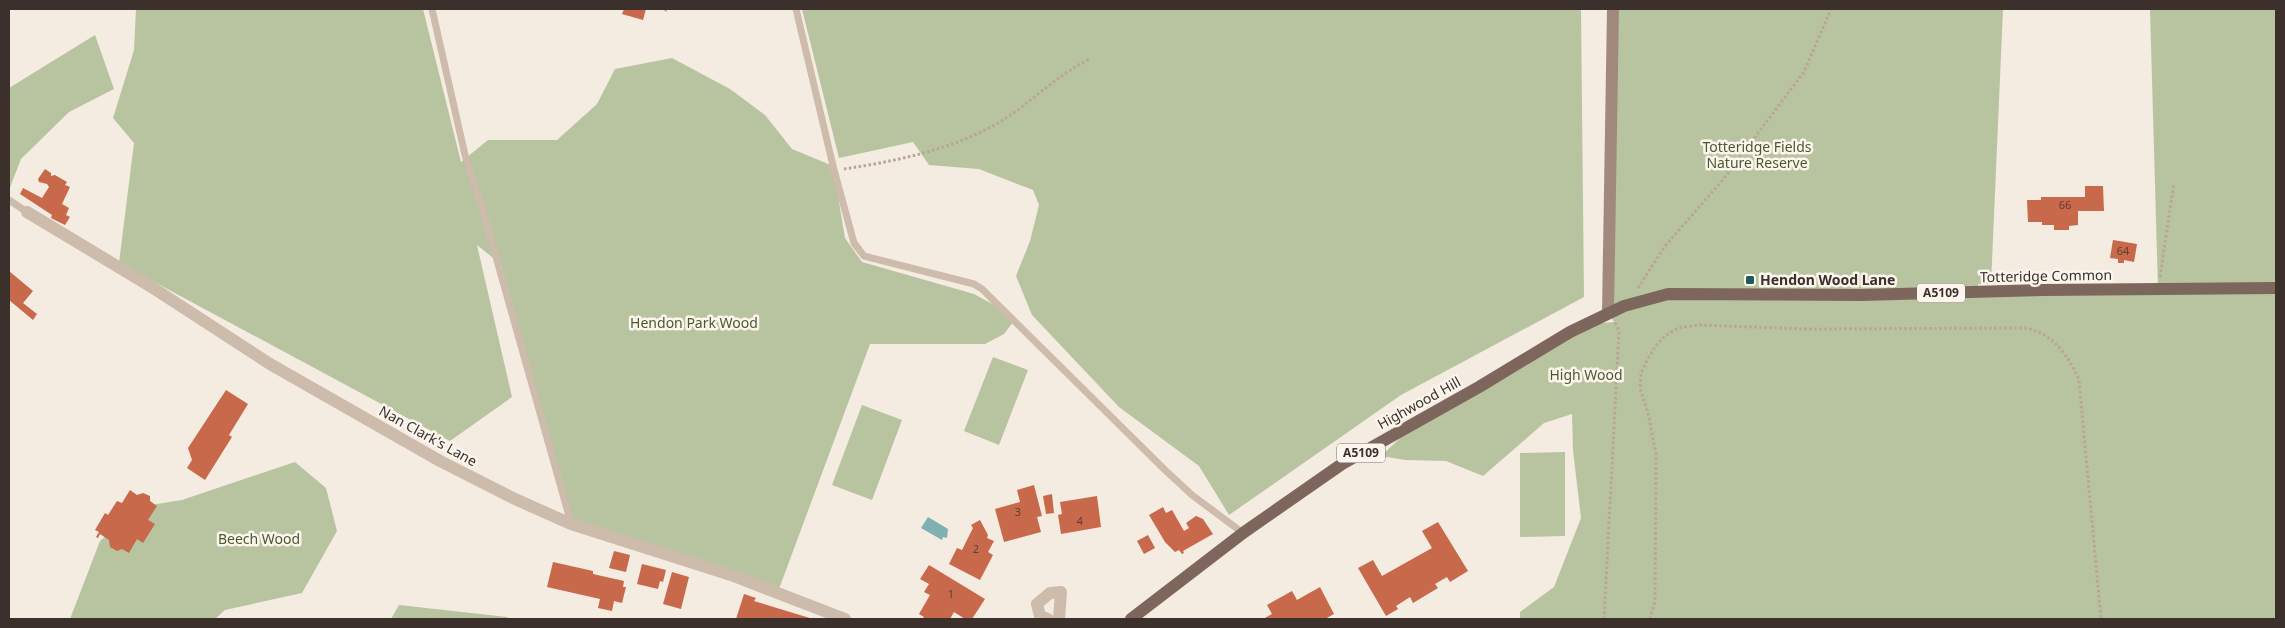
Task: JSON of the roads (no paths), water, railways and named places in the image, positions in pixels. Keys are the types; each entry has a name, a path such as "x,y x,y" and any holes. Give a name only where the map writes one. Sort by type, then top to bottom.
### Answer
{"main road":[{"path":"1608,312 1613,9"},
{"name":"Totteridge Common","path":"1608,312 1668,294 1861,295 2159,285 2276,288"},
{"name":"Highwood Hill","path":"1131,619 1243,533 1342,464 1608,312"}],"street":[{"name":"Nan Clark's Lane","path":"27,212 150,286 296,378 440,461 515,499 571,524 730,575 845,619"},
{"path":"1048,619 1040,616 1038,604 1050,593 1060,592 1060,619"}],"lane":[{"path":"432,9 465,155 487,225 571,524"},
{"path":"796,9 834,170 854,243 864,256 974,284 982,289 1165,470 1192,495 1243,533"},
{"path":"9,200 27,212"}],"water":[{"path":"928,517 948,529 947,538 943,537 942,540 921,528"}],"place":[{"name":"Hendon Wood Lane","path":"1750,280"}],"park label":[{"name":"Totteridge Fields Nature Reserve","path":"1757,156"},
{"name":"Hendon Park Wood","path":"694,323"},
{"name":"High Wood","path":"1586,375"},
{"name":"Beech Wood","path":"259,539"}]}
